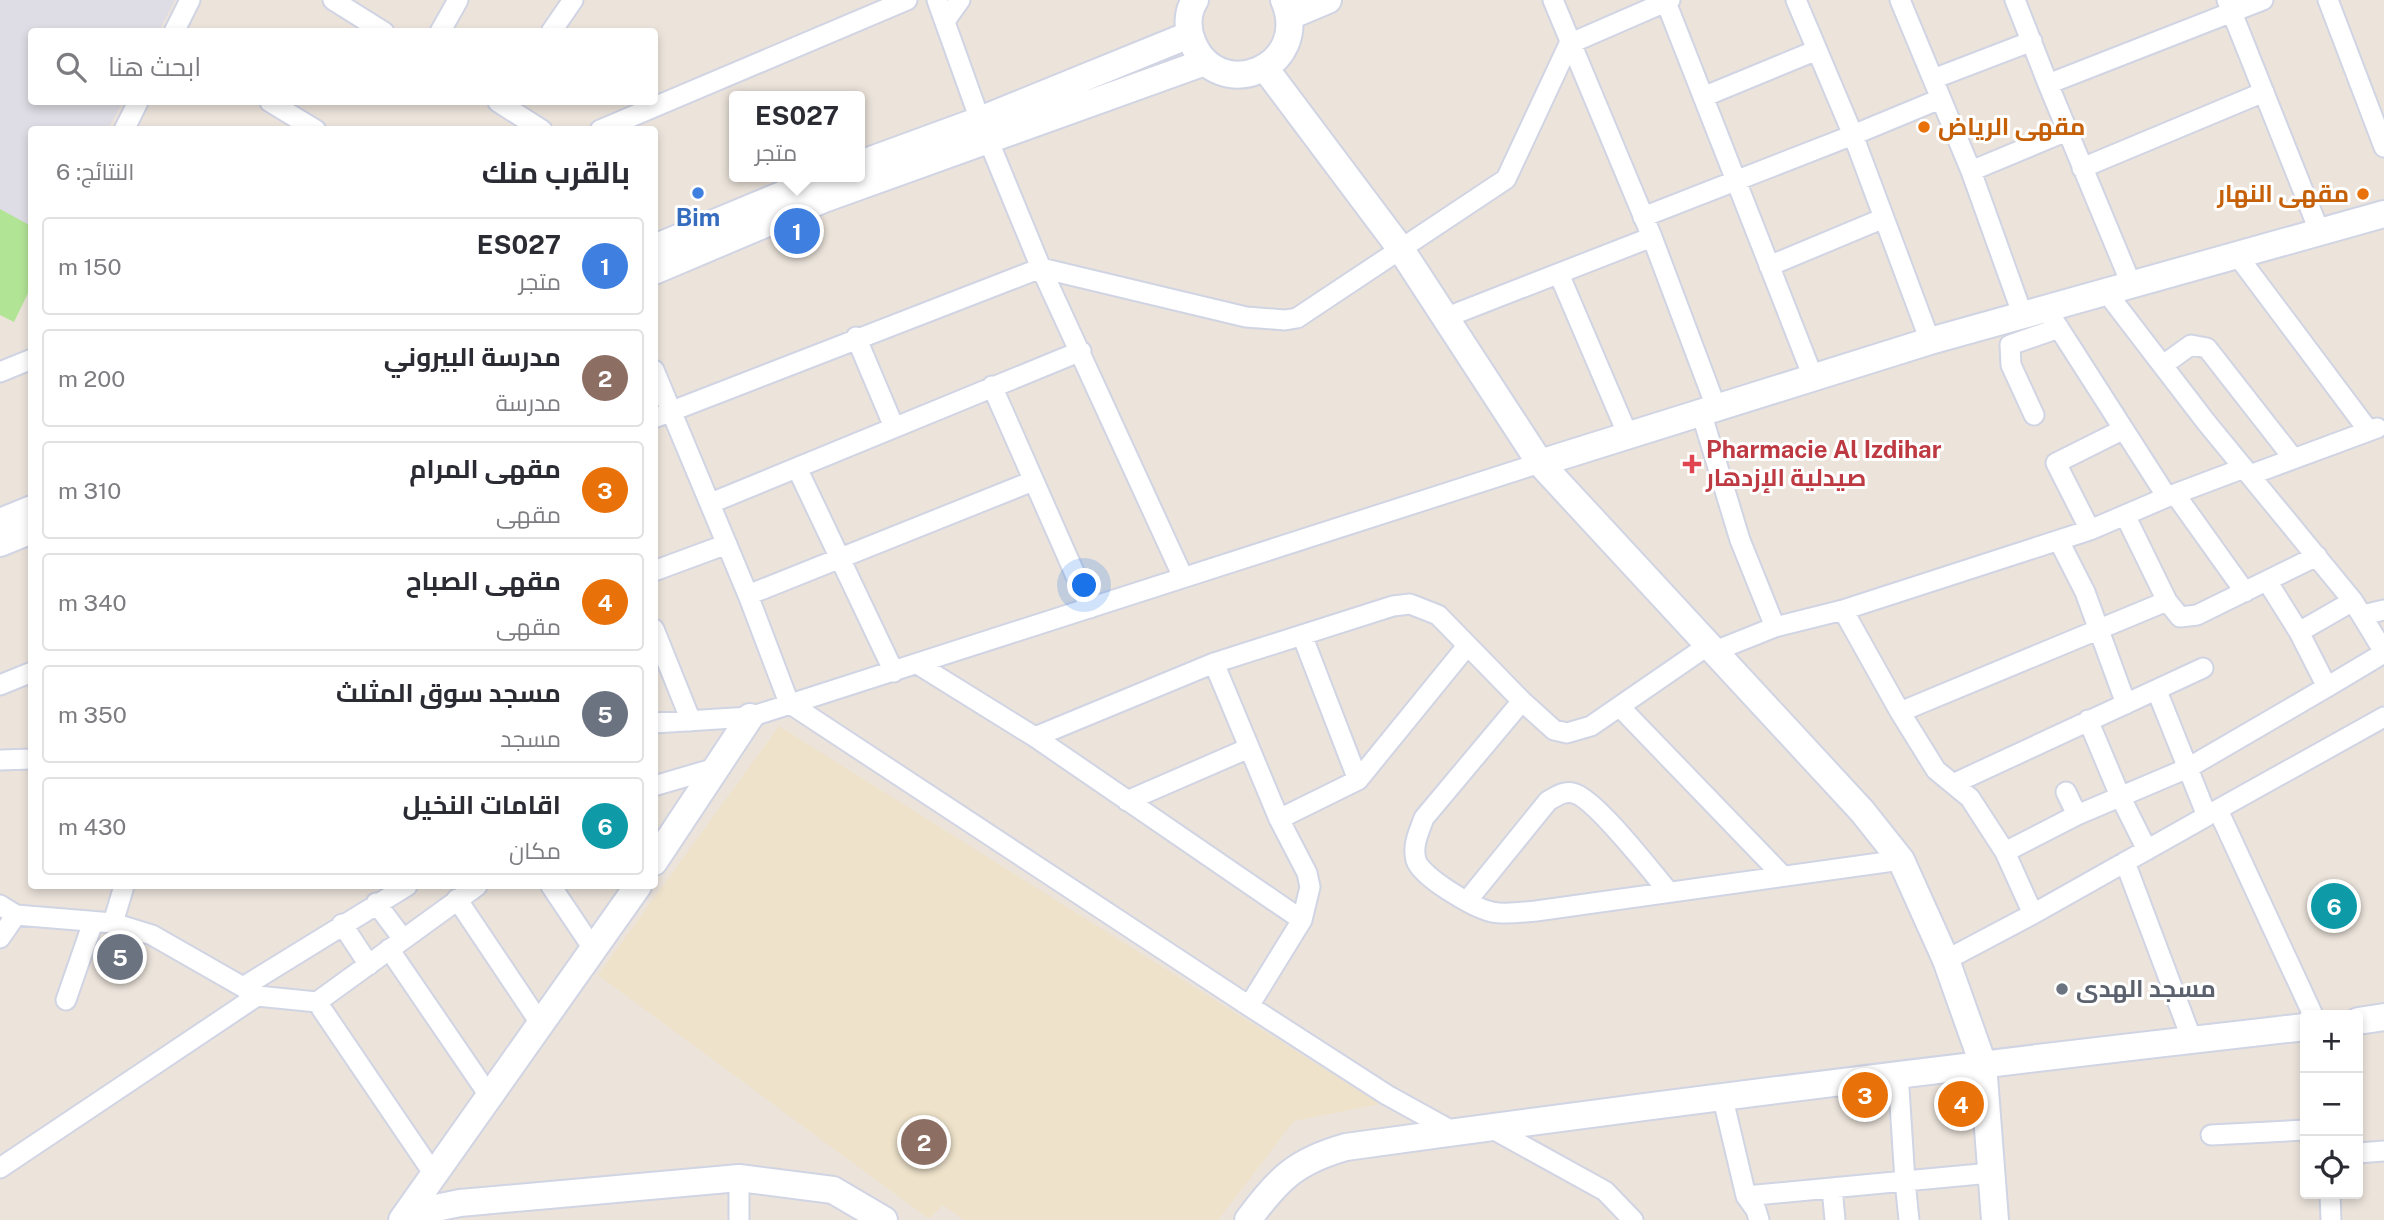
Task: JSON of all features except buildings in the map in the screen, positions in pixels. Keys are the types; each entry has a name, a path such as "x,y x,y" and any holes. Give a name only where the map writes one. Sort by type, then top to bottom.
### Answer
{"street":[{"path":"176,28 190,0"},
{"path":"333,0 378,28"},
{"path":"442,28 458,0"},
{"path":"554,28 573,0"},
{"path":"609,126 907,0"},
{"path":"937,0 985,130 1041,268 1182,576"},
{"path":"946,22 960,0"},
{"path":"1195,0 1188,20 1189,35 1195,49 1205,62 1218,71 1234,75 1250,74 1265,68 1286,46 1290,31 1287,4 1328,0"},
{"path":"1553,0 1569,44 1652,237 1708,409 1740,540 1775,627"},
{"path":"1796,0 1853,135 1930,341"},
{"path":"1900,0 1971,171 2043,317 2122,430 2245,592"},
{"path":"2005,852 2077,815 2188,768 2384,652 2358,608 2163,365 2119,290 2082,168 2017,0"},
{"path":"2048,84 2229,6 2263,0"},
{"path":"2328,0 2384,147"},
{"path":"663,415 856,337 1041,268 1246,317 1285,320 1310,311 1506,179 1569,44 1668,1 1813,376"},
{"path":"2229,6 2320,233"},
{"path":"658,269 985,130 1189,35"},
{"path":"1933,79 2032,41"},
{"path":"1703,97 1817,50"},
{"path":"865,163 985,130 1205,62"},
{"path":"1265,68 1400,248 1540,463 1862,811 1901,860 1946,960 1983,1064 1995,1220"},
{"path":"2082,168 2264,92"},
{"path":"1643,217 1940,99"},
{"path":"275,105 309,126"},
{"path":"504,105 536,126"},
{"path":"1971,171 2067,131"},
{"path":"658,246 813,182"},
{"path":"658,723 750,717 919,665 1182,576 1627,433 1930,341 2043,317 2119,290 2384,214"},
{"path":"1769,266 1884,218"},
{"path":"1447,317 1652,237"},
{"path":"1035,737 1214,663 1393,606 1410,604 1438,615 1522,701 1554,730 1567,733 1591,726 1713,648 1775,627 1843,610 2059,541 2171,496 2378,430 2237,255"},
{"path":"1559,274 1627,433"},
{"path":"2034,415 2011,365 2010,345 2043,317"},
{"path":"856,337 894,427"},
{"path":"2163,365 2191,345 2207,348 2293,458"},
{"path":"711,503 1081,351"},
{"path":"0,372 28,361"},
{"path":"992,386 1090,607"},
{"path":"658,390 663,415 711,503 789,703 1249,1006 1387,1095 1454,1132"},
{"path":"2090,530 2056,463 2122,430"},
{"path":"797,467 894,673"},
{"path":"748,595 838,556 1033,481"},
{"path":"0,522 28,511"},
{"path":"2125,515 2166,601 2174,613 2187,618 2317,556"},
{"path":"0,543 28,532"},
{"path":"2059,541 2085,592 2126,704"},
{"path":"658,570 727,544"},
{"path":"2267,581 2299,632 2327,687"},
{"path":"1899,712 2166,601"},
{"path":"2299,632 2358,608 2384,610"},
{"path":"1843,610 1899,712 1937,770 1970,798 2005,852 2033,914"},
{"path":"1301,635 1358,780"},
{"path":"658,639 691,721"},
{"path":"1279,820 1358,780 1467,646"},
{"path":"1214,663 1279,820 1307,873 1308,900 1303,920 1249,1006"},
{"path":"919,665 1035,737 1303,920"},
{"path":"1955,783 2088,720 2157,691 2203,667"},
{"path":"0,685 28,674"},
{"path":"2157,691 2188,768 2311,1010"},
{"path":"1522,701 1424,818 1416,838 1417,863 1426,875 1490,912 1506,914 1901,860"},
{"path":"1620,707 1782,875"},
{"path":"658,856 750,717"},
{"path":"1946,960 2384,717"},
{"path":"2088,720 2120,796 2147,850"},
{"path":"1128,801 1249,747"},
{"path":"0,760 28,759"},
{"path":"658,785 719,767"},
{"path":"1467,901 1548,802 1561,793 1570,792 1581,795 1596,808 1668,891"},
{"path":"2066,792 2077,815"},
{"path":"2125,862 2192,1040"},
{"path":"66,1000 122,889"},
{"path":"0,938 8,910 103,923 152,935 250,992 317,1002 473,889"},
{"path":"553,889 594,950"},
{"path":"404,1217 488,1094 636,889"},
{"path":"0,1168 384,895 396,944 488,1094"},
{"path":"457,900 541,1023"},
{"path":"342,924 369,965"},
{"path":"317,1002 433,1173"},
{"path":"2363,1020 2384,1017"},
{"path":"1248,1220 1269,1191 1293,1168 1315,1156 1346,1147 1723,1099 1898,1073 2300,1028"},
{"path":"1898,1073 1909,1220"},
{"path":"1723,1099 1746,1196 1756,1210 1759,1220"},
{"path":"1491,1128 1605,1191 1633,1220"},
{"path":"2211,1135 2300,1130"},
{"path":"2363,1152 2384,1150"},
{"path":"1746,1196 1991,1173"},
{"path":"404,1217 739,1178 833,1190 884,1220"},
{"path":"739,1178 739,1220"},
{"path":"1832,1188 1835,1220"},
{"path":"2330,1199 2331,1220"}],"shaded area":[{"path":"0,0 175,0 161,28 28,28 28,105 121,105 110,126 28,126 28,224 0,210"},
{"path":"779,726 1380,1104 1294,1121 1218,1220 964,1220 943,1205 929,1219 598,975"}],"green space":[{"path":"0,209 28,224 28,293 14,322 0,315"}],"place":[{"name":"مقهى الرياض","path":"1924,127"},
{"name":"Bim","path":"698,193"},
{"name":"مقهى النهار","path":"2363,194"},
{"name":"ES027","path":"797,231"},
{"name":"Pharmacie Al Izdihar صيدلية الإزدهار","path":"1692,464"},
{"name":"اقامات النخيل","path":"2334,906"},
{"name":"مسجد سوق المثلث","path":"120,957"},
{"name":"مسجد الهدى","path":"2062,989"},
{"name":"مقهى المرام","path":"1865,1095"},
{"name":"مقهى الصباح","path":"1961,1104"},
{"name":"مدرسة البيروني","path":"924,1142"}]}
